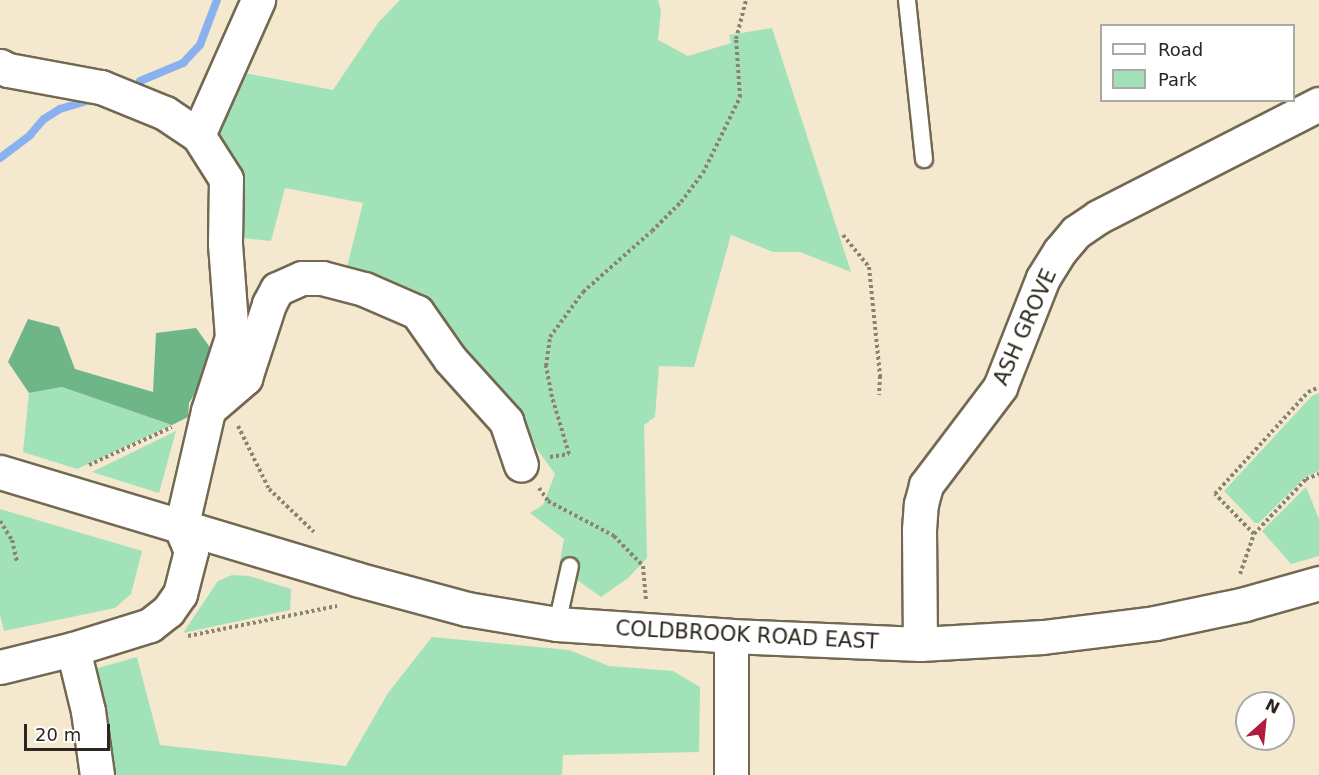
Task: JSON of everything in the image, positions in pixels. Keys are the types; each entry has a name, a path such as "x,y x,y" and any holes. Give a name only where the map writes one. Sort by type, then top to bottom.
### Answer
{"street":[{"path":"198,135 258,0"},
{"path":"0,66 8,70 101,87 165,113 198,135 226,179 225,244 232,337 208,411 181,528 191,551 180,594 168,611 150,625 73,649 0,667"},
{"name":"ASH GROVE","path":"920,644 919,530 921,504 926,485 1000,387 1043,278 1060,251 1076,232 1098,217 1319,104"},
{"path":"208,411 245,378 269,304 277,289 302,278 322,278 364,289 417,312 450,359 506,421 521,465"},
{"name":"COLDBROOK ROAD EAST","path":"0,472 181,528 467,609 557,624 732,636 920,644 1043,636 1155,623 1245,604 1319,583"},
{"path":"731,775 732,636"},
{"path":"73,649 88,711 97,775"}],"lane":[{"path":"907,0 924,159"},
{"path":"557,624 570,566"}],"path":[{"path":"644,581 644,566 614,536 549,501 521,465 569,454 552,397 546,366 550,338 583,292 666,217 704,173 740,97 736,39 746,0"},
{"path":"843,235 869,267 880,376 879,395"},
{"path":"1254,534 1215,495 1308,392 1319,387"},
{"path":"1245,604 1239,575 1254,534 1306,479 1319,474"},
{"path":"0,521 12,540 17,561"},
{"path":"186,636 349,604"}],"green space":[{"path":"400,0 658,0 661,11 658,40 688,56 731,43 729,35 772,28 851,272 800,252 773,252 731,235 694,367 659,366 655,417 644,425 647,558 628,578 601,597 559,567 564,539 530,513 543,505 555,474 516,420 449,343 345,275 363,203 285,188 271,241 242,238 232,172 217,141 218,122 239,72 333,90 378,23"},
{"path":"28,319 59,327 75,369 153,392 156,333 196,328 217,357 189,403 188,417 172,425 62,387 29,393 8,362"},
{"path":"62,387 172,425 77,469 23,452 29,393"},
{"path":"1319,393 1319,471 1305,477 1259,523 1255,523 1224,491 1312,396"},
{"path":"176,431 159,493 92,472"},
{"path":"1306,487 1319,519 1319,556 1291,564 1262,531"},
{"path":"0,509 142,551 131,594 115,608 4,631 0,615"},
{"path":"232,575 249,576 291,589 290,610 183,633 218,581"},
{"path":"432,637 569,650 609,666 673,671 700,687 699,752 563,755 562,775 104,775 94,669 137,657 160,745 346,766 388,693"}],"waterway":[{"path":"140,81 183,63 200,45 217,0"},
{"path":"0,158 30,135 44,119 60,109 92,99"}]}
